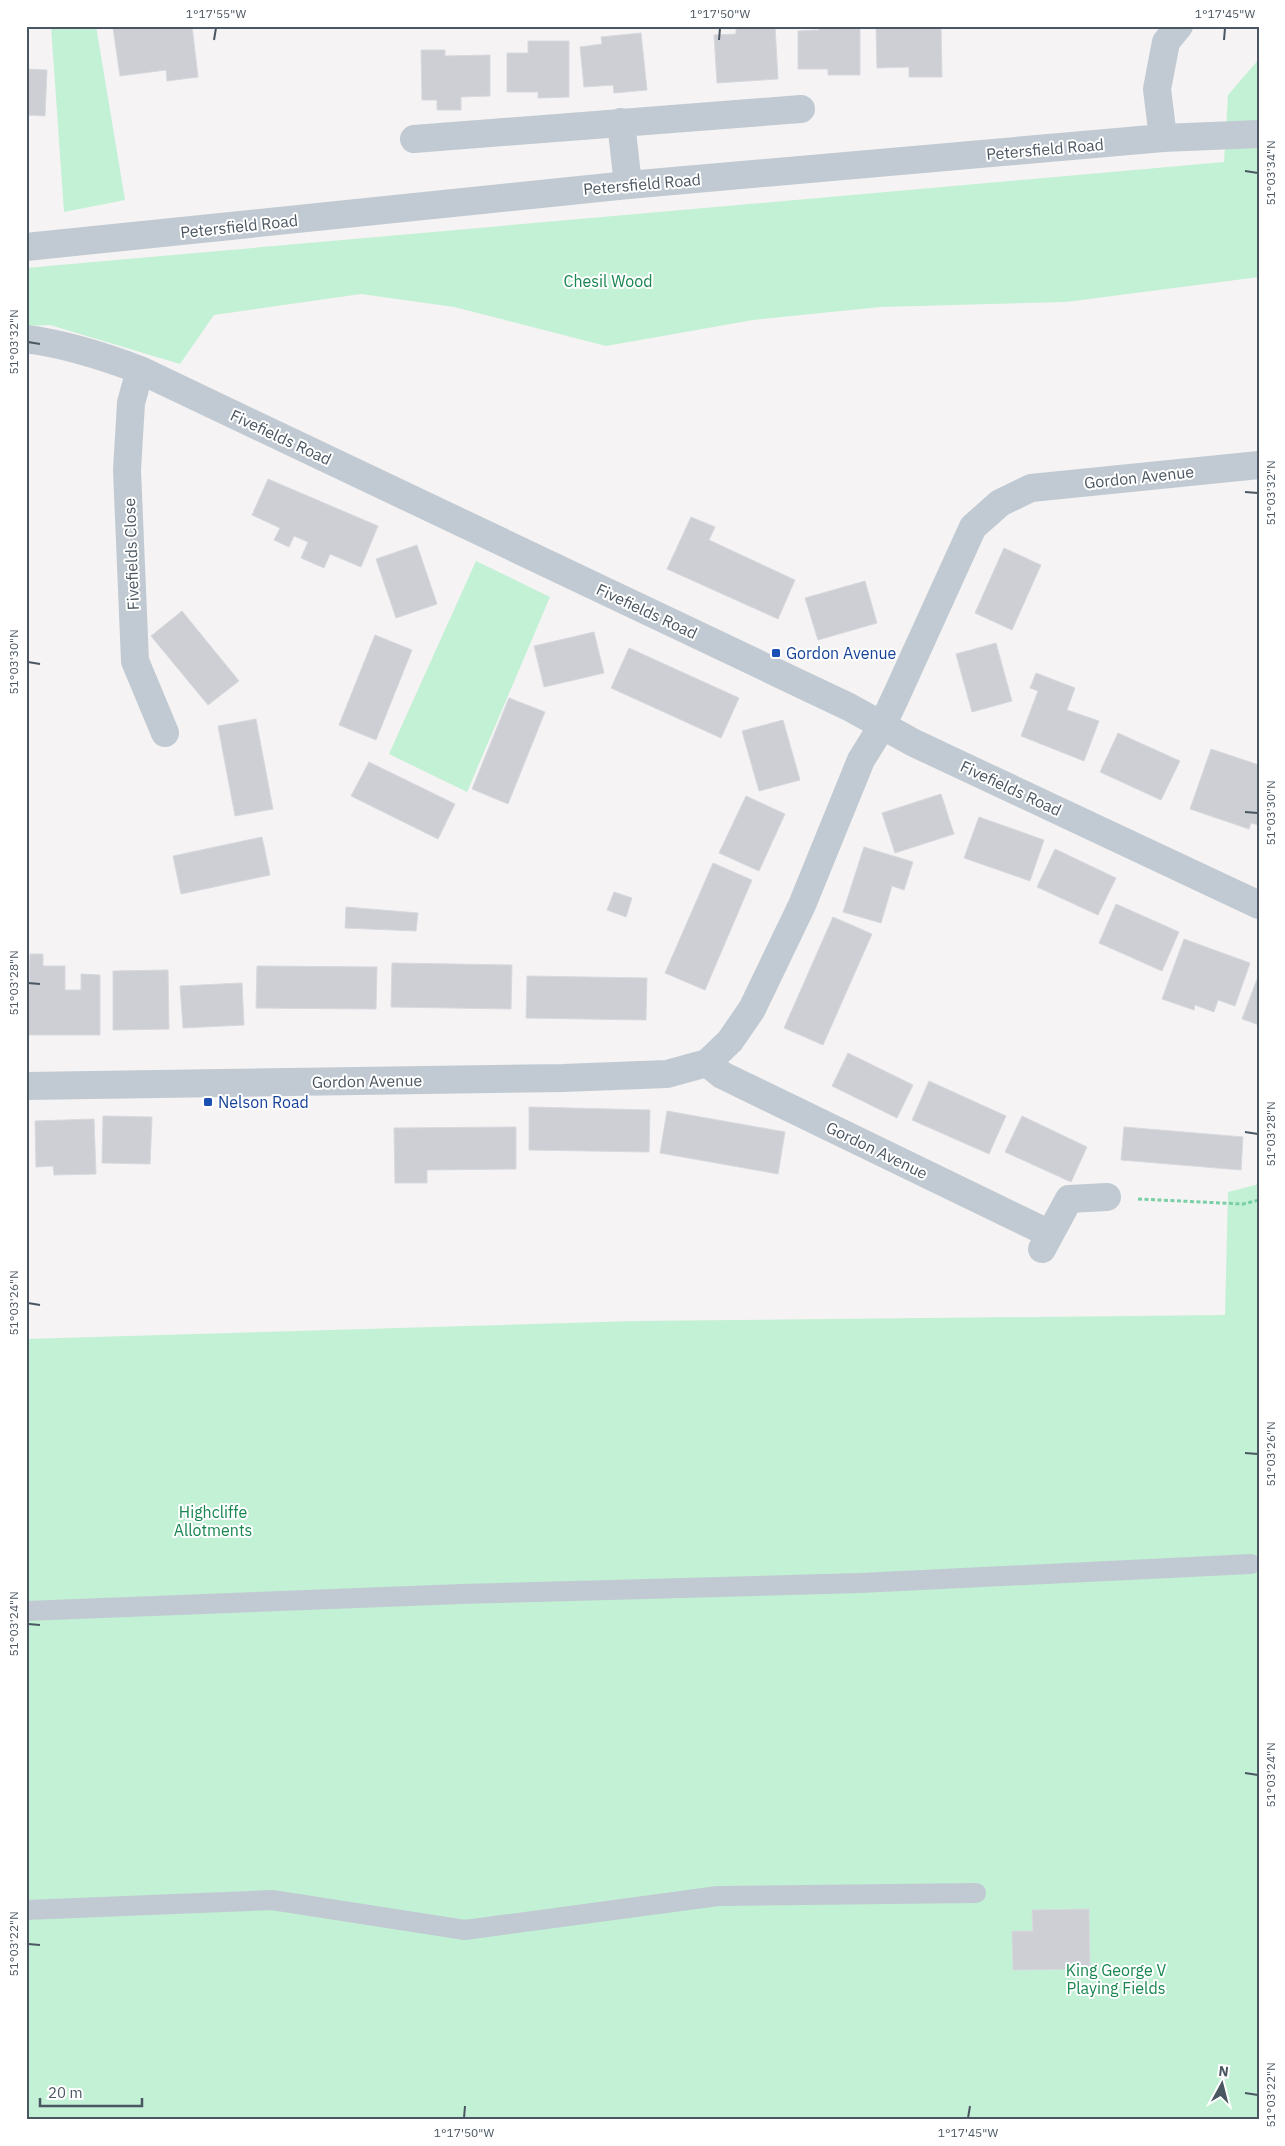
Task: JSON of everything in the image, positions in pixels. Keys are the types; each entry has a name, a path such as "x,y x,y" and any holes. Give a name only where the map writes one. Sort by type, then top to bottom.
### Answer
{"street":[{"path":"1163,138 1157,89 1166,42 1179,26"},
{"path":"414,139 801,109"},
{"path":"621,122 628,185"},
{"name":"Petersfield Road","path":"26,247 628,185 1163,138 1259,134"},
{"name":"Fivefields Road","path":"26,339 52,342 140,370 840,703 882,726 1259,905"},
{"name":"Fivefields Close","path":"140,370 132,403 127,470 135,661 165,733"},
{"name":"Gordon Avenue","path":"26,1086 563,1078 667,1074 707,1063 730,1041 752,1009 802,905 861,760 882,726 973,527 1000,504 1031,488 1259,465"},
{"name":"Gordon Avenue","path":"707,1063 722,1075 1046,1242 1070,1199 1108,1197"}],"lane":[{"path":"26,1611 461,1594 860,1582 1251,1564"},
{"path":"26,1910 272,1900 465,1930 718,1896 976,1893"}],"path":[{"path":"1108,1197 1243,1204 1259,1200"}],"green space":[{"path":"51,26 96,26 125,200 64,212"},
{"name":"Chesil Wood","path":"1259,59 1259,277 1066,302 880,307 753,320 606,346 454,307 361,294 214,315 180,364 50,325 26,326 26,268 1224,162 1228,95"},
{"path":"476,561 550,597 467,792 389,754"},
{"path":"1259,1184 1259,2120 26,2120 26,1339 635,1321 1225,1315 1228,1192"}],"building":[{"path":"131,26 192,26 198,77 167,81 166,70 120,76 113,28"},
{"path":"736,26 775,26 778,79 717,83 714,35 736,34"},
{"path":"819,26 860,26 860,75 828,75 828,69 798,69 798,31 819,30"},
{"path":"941,26 942,77 909,77 909,67 877,68 876,27"},
{"path":"641,33 647,90 614,93 613,85 584,87 580,47 602,44 601,37"},
{"path":"528,41 569,41 569,97 538,98 538,92 507,92 507,53 528,53"},
{"path":"421,50 445,50 445,56 490,55 490,96 461,97 461,110 437,110 437,100 422,100"},
{"path":"26,69 47,70 45,116 26,115"},
{"path":"268,479 378,526 361,567 330,554 324,568 301,558 308,542 294,536 289,547 274,540 280,528 252,515"},
{"path":"691,517 715,527 709,540 795,580 778,619 667,569"},
{"path":"417,545 437,604 396,618 376,559"},
{"path":"1004,548 1041,565 1012,630 975,613"},
{"path":"865,581 877,623 818,640 805,598"},
{"path":"182,611 239,681 208,705 151,636"},
{"path":"594,632 604,673 544,687 534,646"},
{"path":"375,635 412,650 376,740 339,725"},
{"path":"996,643 1012,701 972,712 956,654"},
{"path":"629,648 739,698 721,738 611,688"},
{"path":"1036,673 1075,688 1067,710 1099,721 1084,761 1021,736 1038,691 1030,688"},
{"path":"509,698 545,712 508,804 472,789"},
{"path":"256,719 273,809 235,816 218,726"},
{"path":"783,720 800,780 759,791 742,731"},
{"path":"1118,733 1180,761 1161,800 1100,772"},
{"path":"1211,749 1259,765 1259,825 1251,823 1249,829 1190,809"},
{"path":"369,762 455,804 438,839 351,796"},
{"path":"941,794 954,834 895,853 882,813"},
{"path":"746,796 785,814 759,871 719,853"},
{"path":"979,817 1044,840 1030,881 964,858"},
{"path":"262,837 270,875 181,894 173,856"},
{"path":"864,847 913,862 904,890 892,886 881,923 843,912"},
{"path":"1055,849 1116,878 1098,915 1037,887"},
{"path":"713,863 752,880 705,990 665,973"},
{"path":"614,892 632,898 626,917 607,910"},
{"path":"1116,904 1179,932 1162,971 1099,943"},
{"path":"346,907 418,913 416,931 345,928"},
{"path":"833,917 872,934 823,1045 784,1028"},
{"path":"1184,939 1250,963 1235,1006 1218,1000 1214,1012 1195,1005 1194,1010 1162,999"},
{"path":"30,954 43,954 43,966 65,966 65,990 81,990 81,974 100,975 100,1035 26,1035 26,990 29,990"},
{"path":"392,963 512,965 511,1009 391,1007"},
{"path":"257,966 377,967 376,1009 256,1008"},
{"path":"168,970 169,1029 113,1030 113,971"},
{"path":"527,976 647,978 646,1020 526,1018"},
{"path":"1257,979 1259,980 1259,1025 1242,1019"},
{"path":"242,983 244,1025 183,1028 180,986"},
{"path":"848,1053 913,1085 897,1118 832,1086"},
{"path":"929,1081 1006,1116 989,1154 912,1120"},
{"path":"529,1107 650,1110 649,1152 529,1150"},
{"path":"667,1111 785,1132 778,1174 660,1153"},
{"path":"103,1116 152,1117 150,1164 102,1163"},
{"path":"1022,1116 1087,1147 1071,1182 1005,1152"},
{"path":"94,1119 96,1174 54,1175 53,1166 36,1167 35,1121"},
{"path":"516,1127 516,1169 427,1170 427,1183 395,1183 394,1128"},
{"path":"1124,1127 1243,1137 1241,1170 1121,1160"},
{"path":"1089,1909 1090,1969 1013,1970 1012,1931 1033,1931 1032,1910"}],"place":[{"name":"Gordon Avenue","path":"776,653"},
{"name":"Nelson Road","path":"208,1102"}],"park label":[{"name":"Highcliffe Allotments","path":"213,1521"},
{"name":"King George V Playing Fields","path":"1116,1979"}]}
